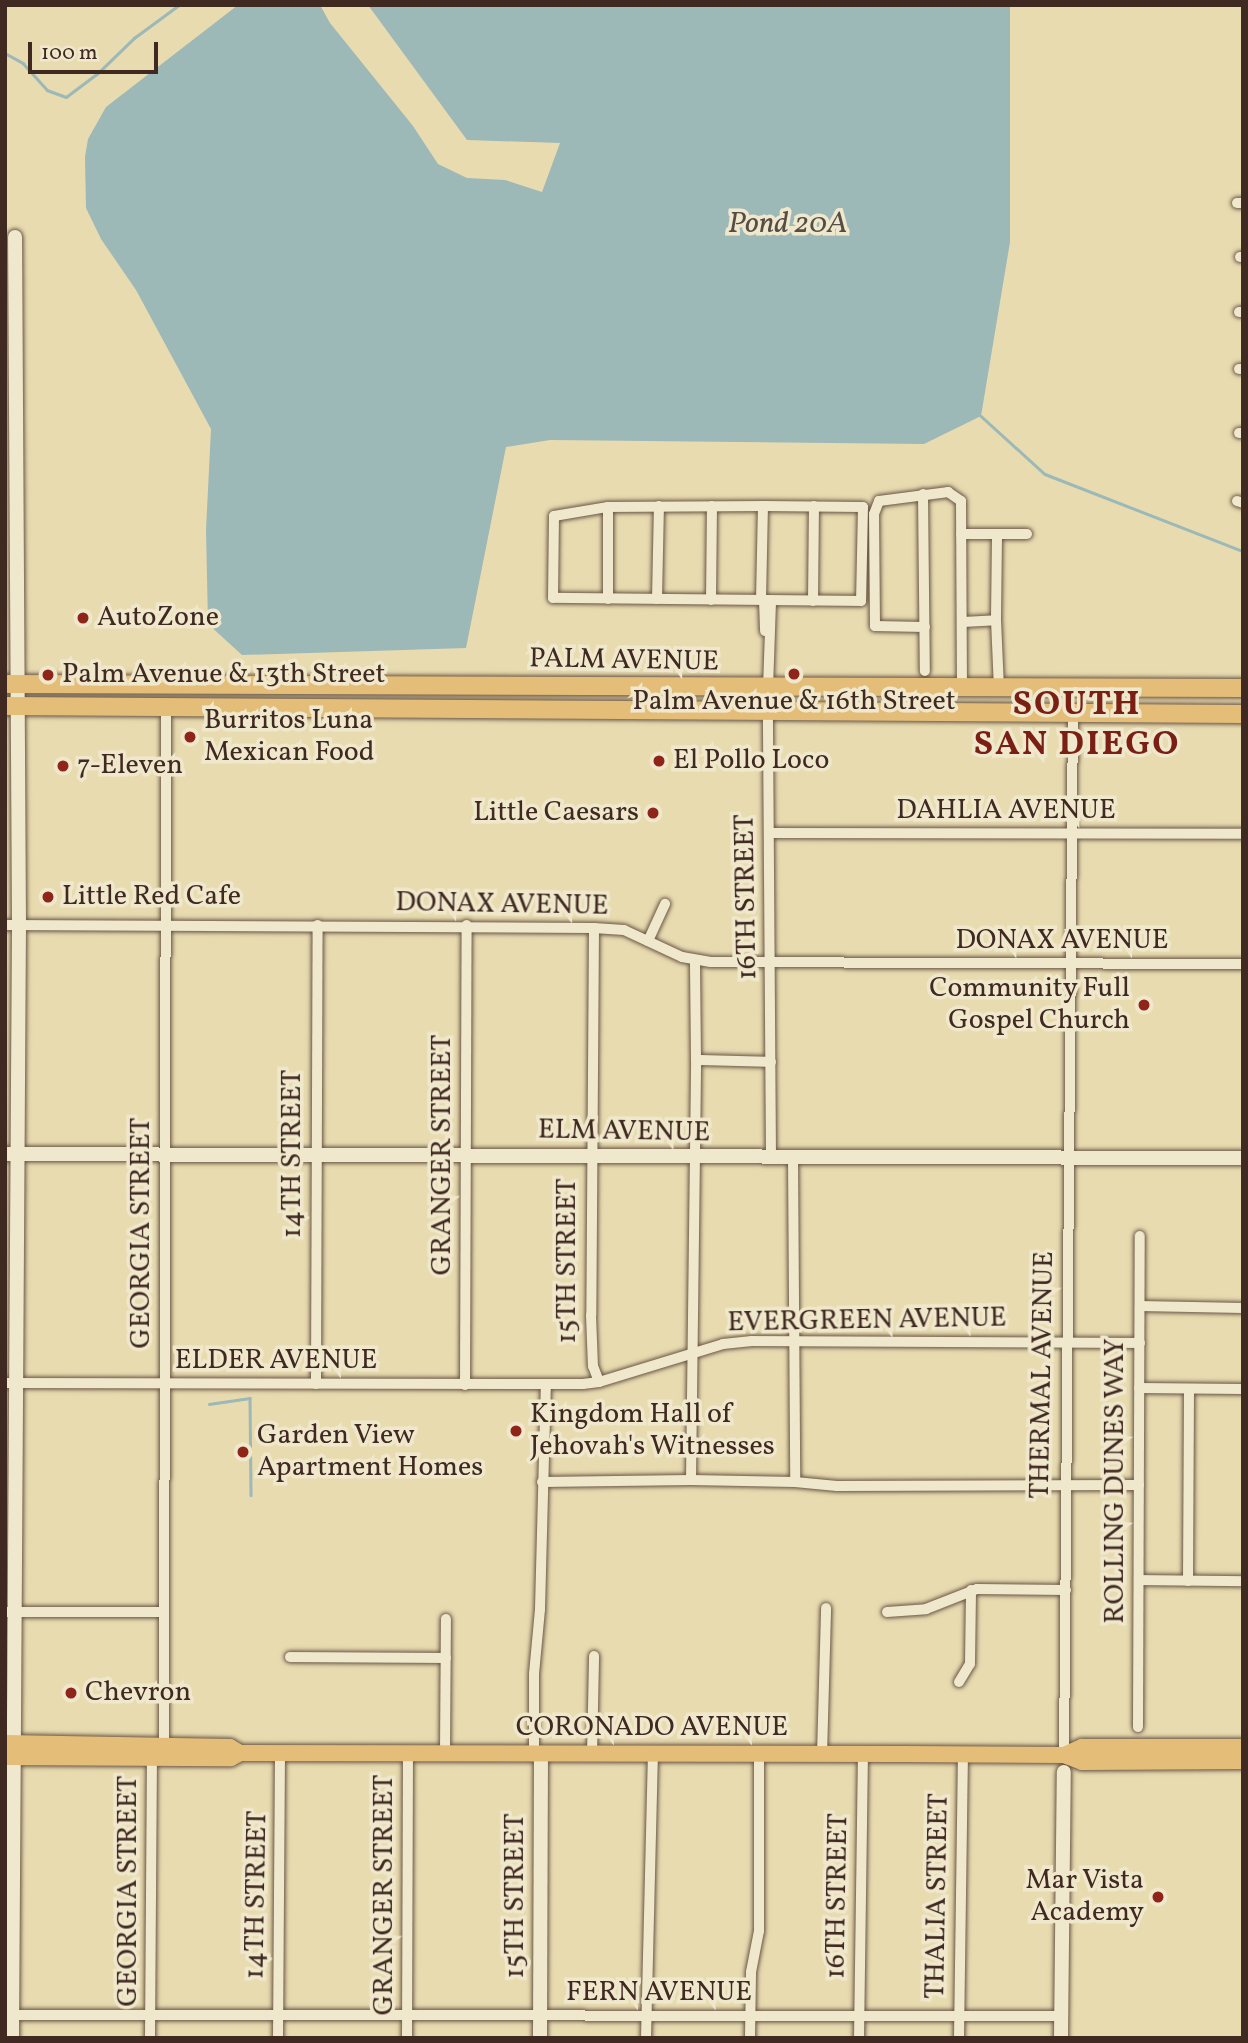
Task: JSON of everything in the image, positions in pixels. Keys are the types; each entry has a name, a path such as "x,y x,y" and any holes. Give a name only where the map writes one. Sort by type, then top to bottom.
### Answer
{"highway":[{"name":"PALM AVENUE","path":"12,684 1243,688"},
{"name":"PALM AVENUE","path":"12,707 1243,713"}],"main road":[{"name":"CORONADO AVENUE","path":"1064,1755 1082,1747 1243,1747"},
{"name":"CORONADO AVENUE","path":"10,1750 158,1751 232,1758 240,1753 445,1753 1064,1755 1082,1762 1243,1761"}],"street":[{"path":"10,237 12,1154 9,2015 12,2038"},
{"path":"925,627 875,626 874,514 879,501 948,492 961,501 962,688"},
{"path":"923,494 925,671"},
{"path":"608,506 608,599"},
{"path":"608,506 763,506 863,507 861,601 553,598 554,516 608,506"},
{"path":"657,599 659,506"},
{"path":"711,600 712,506"},
{"name":"16TH STREET","path":"763,506 769,637 771,1157"},
{"path":"813,601 814,506"},
{"path":"961,534 1027,534"},
{"path":"997,536 996,620 999,688"},
{"path":"963,622 996,620"},
{"name":"GEORGIA STREET","path":"150,2038 164,1612 166,708"},
{"name":"THERMAL AVENUE","path":"1061,2038 1073,713"},
{"name":"DAHLIA AVENUE","path":"769,833 1243,834"},
{"path":"648,941 665,904"},
{"name":"DONAX AVENUE","path":"12,925 467,925 594,928 624,930 695,960 772,963 1243,964"},
{"name":"14TH STREET","path":"316,1384 318,925"},
{"name":"GRANGER STREET","path":"465,1385 467,925"},
{"name":"15TH STREET","path":"594,928 592,1327 593,1366 599,1382"},
{"path":"691,1480 695,960"},
{"path":"696,1060 771,1062"},
{"name":"ELM AVENUE","path":"12,1154 1243,1157"},
{"path":"793,1157 795,1482"},
{"name":"ROLLING DUNES WAY","path":"1138,1727 1140,1236"},
{"path":"1140,1306 1243,1308"},
{"name":"EVERGREEN AVENUE","path":"546,1385 599,1382 723,1344 793,1341 1140,1343"},
{"name":"ELDER AVENUE","path":"11,1383 546,1385"},
{"name":"15TH STREET","path":"540,2038 538,1755 534,1674 540,1609 546,1385"},
{"path":"1139,1388 1243,1389"},
{"path":"1188,1581 1189,1389"},
{"path":"542,1482 691,1480 795,1482 837,1486 1139,1485"},
{"path":"1139,1580 1243,1581"},
{"path":"960,1682 970,1664 971,1590"},
{"path":"887,1612 926,1609 971,1590 1066,1590"},
{"path":"822,1755 826,1608"},
{"path":"10,1612 164,1612"},
{"path":"445,1753 446,1619"},
{"path":"592,1755 594,1656"},
{"path":"290,1657 446,1658"},
{"name":"14TH STREET","path":"278,2038 280,1753"},
{"name":"GRANGER STREET","path":"407,2038 408,1753"},
{"path":"646,2038 653,1755"},
{"name":"16TH STREET","path":"859,2038 863,1755"},
{"name":"THALIA STREET","path":"959,2038 963,1755"},
{"path":"750,2038 751,1972 759,1931 759,1756"},
{"name":"FERN AVENUE","path":"9,2015 1062,2016"}],"water":[{"name":"Pond 20A","path":"238,5 320,5 330,23 413,126 438,164 467,178 505,180 542,192 560,143 467,140 368,5 1010,5 1010,242 981,416 924,444 550,440 506,447 466,648 242,655 208,624 206,530 211,429 136,290 101,239 86,208 85,157 88,139 106,107"}],"waterway":[{"path":"5,53 23,63 47,90 66,97 97,74 134,38 179,5"},
{"path":"981,416 1045,474 1243,551"},
{"path":"209,1404 250,1398 251,1495"}],"place":[{"name":"AutoZone","path":"83,618"},
{"name":"Palm Avenue & 16th Street","path":"794,674"},
{"name":"Palm Avenue & 13th Street","path":"48,675"},
{"name":"Burritos Luna Mexican Food","path":"190,737"},
{"name":"El Pollo Loco","path":"659,761"},
{"name":"7-Eleven","path":"63,766"},
{"name":"Little Caesars","path":"653,813"},
{"name":"Little Red Cafe","path":"48,897"},
{"name":"Community Full Gospel Church","path":"1144,1005"},
{"name":"Kingdom Hall of Jehovah's Witnesses","path":"516,1431"},
{"name":"Garden View Apartment Homes","path":"243,1452"},
{"name":"Chevron","path":"71,1693"},
{"name":"Mar Vista Academy","path":"1158,1897"}],"district":[{"name":"SOUTH SAN DIEGO","path":"1077,725"}]}
